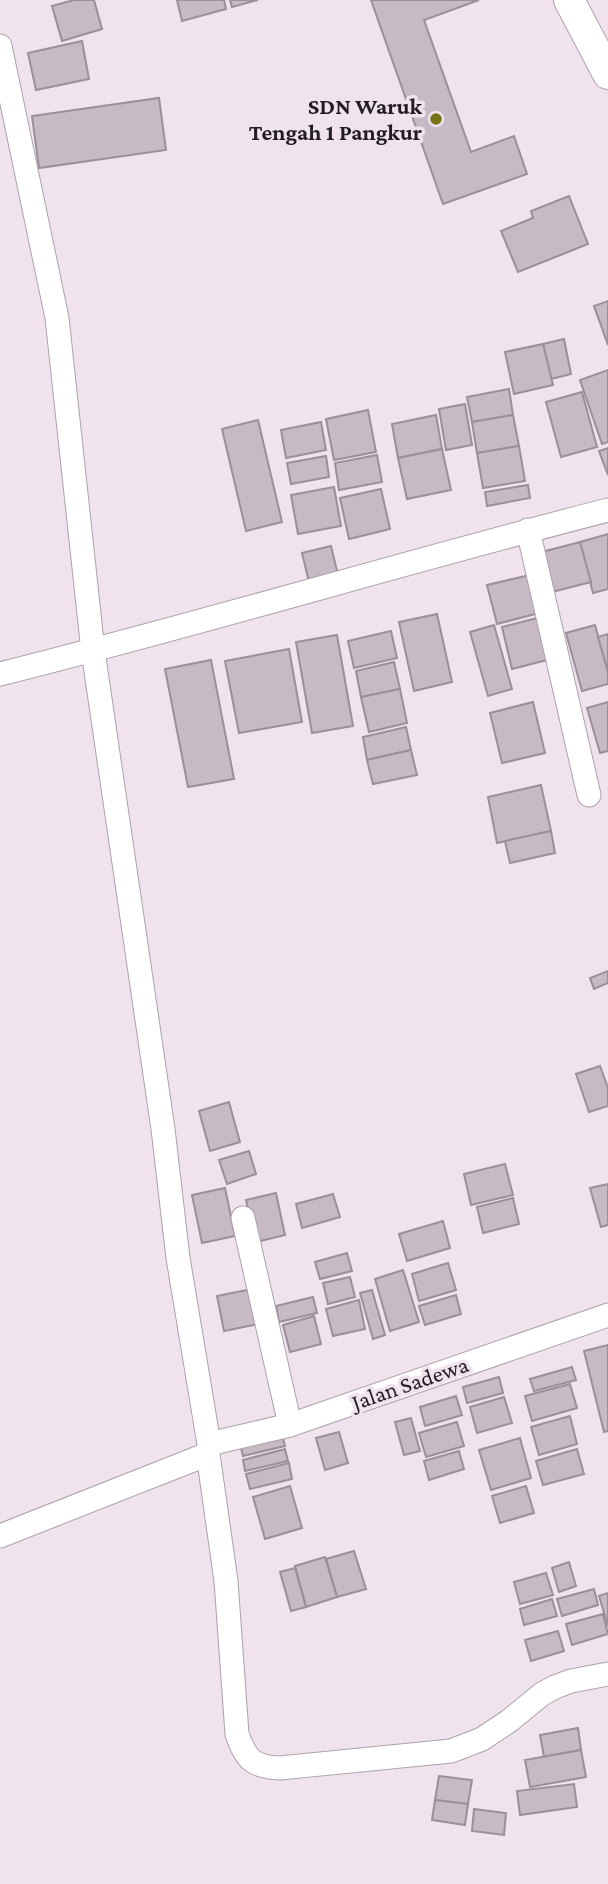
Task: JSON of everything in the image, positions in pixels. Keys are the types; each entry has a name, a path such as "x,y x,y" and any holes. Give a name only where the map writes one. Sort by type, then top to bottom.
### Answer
{"street":[{"path":"569,0 608,74"},
{"path":"0,46 57,318 93,651 163,1129 178,1258 208,1449 226,1581 237,1734 244,1753 254,1763 280,1768 451,1751 482,1739 555,1687 608,1674"},
{"path":"0,674 608,510"},
{"path":"528,530 589,795"},
{"path":"243,1218 290,1425"},
{"name":"Jalan Sadewa","path":"0,1536 208,1449 290,1425 608,1315"}],"building":[{"path":"74,0 94,0 102,29 62,41 52,6"},
{"path":"177,0 224,0 226,9 182,21"},
{"path":"230,0 258,0 232,7"},
{"name":"SDN Waruk Tengah 1 Pangkur","path":"371,0 479,0 424,20 471,152 514,136 527,174 443,204"},
{"path":"82,41 89,79 36,90 28,53"},
{"path":"159,98 166,150 39,168 32,116"},
{"path":"569,196 588,244 518,272 501,231 533,218 531,211"},
{"path":"608,301 608,345 594,306"},
{"path":"564,339 571,374 551,379 543,344"},
{"path":"543,344 553,385 514,394 505,352"},
{"path":"608,370 608,442 602,444 580,380"},
{"path":"509,389 513,415 472,422 467,397"},
{"path":"582,392 597,447 561,457 546,402"},
{"path":"465,404 472,445 446,450 439,409"},
{"path":"368,410 376,452 334,460 326,419"},
{"path":"436,415 442,449 398,458 392,424"},
{"path":"513,415 519,446 477,453 472,422"},
{"path":"258,420 282,522 246,531 222,429"},
{"path":"321,422 326,450 286,458 281,430"},
{"path":"519,446 525,481 483,488 477,453"},
{"path":"608,448 608,475 599,451"},
{"path":"442,449 451,490 407,499 398,458"},
{"path":"377,455 382,482 339,490 335,463"},
{"path":"326,456 329,477 291,484 287,463"},
{"path":"528,485 530,498 487,506 485,492"},
{"path":"334,487 341,526 298,534 291,495"},
{"path":"381,489 390,529 349,539 340,498"},
{"path":"608,534 608,589 593,593 580,542"},
{"path":"580,542 591,582 548,593 538,553"},
{"path":"331,546 338,575 309,582 302,553"},
{"path":"530,575 539,613 497,624 487,585"},
{"path":"437,614 452,682 414,691 399,622"},
{"path":"541,617 551,659 512,669 502,627"},
{"path":"494,625 512,689 488,696 470,632"},
{"path":"595,625 608,672 608,684 582,691 566,633"},
{"path":"391,631 397,658 354,668 348,641"},
{"path":"608,634 608,672 598,637"},
{"path":"337,635 353,726 312,733 296,642"},
{"path":"289,649 302,722 239,733 225,661"},
{"path":"211,660 234,779 188,787 165,669"},
{"path":"394,662 400,689 361,697 356,671"},
{"path":"400,689 407,723 369,732 361,697"},
{"path":"533,702 545,753 502,763 490,713"},
{"path":"608,702 608,751 600,753 587,708"},
{"path":"406,727 411,750 367,760 363,737"},
{"path":"411,750 417,775 373,784 367,760"},
{"path":"541,785 551,831 497,843 488,797"},
{"path":"551,831 555,853 510,863 505,841"},
{"path":"608,971 608,983 594,989 590,978"},
{"path":"600,1066 608,1088 608,1106 589,1112 576,1074"},
{"path":"229,1102 240,1142 210,1151 199,1111"},
{"path":"249,1151 256,1174 227,1184 219,1160"},
{"path":"505,1164 513,1195 471,1205 464,1174"},
{"path":"608,1184 608,1225 601,1227 590,1188"},
{"path":"225,1188 235,1236 202,1243 192,1195"},
{"path":"276,1193 285,1235 256,1242 246,1200"},
{"path":"333,1194 340,1217 302,1228 296,1204"},
{"path":"513,1198 519,1224 483,1233 477,1207"},
{"path":"443,1221 450,1248 407,1261 399,1234"},
{"path":"347,1253 352,1271 320,1279 315,1262"},
{"path":"448,1263 456,1290 419,1301 412,1274"},
{"path":"403,1270 419,1322 390,1331 375,1279"},
{"path":"350,1277 355,1297 328,1304 323,1283"},
{"path":"252,1289 259,1324 224,1331 217,1296"},
{"path":"372,1290 385,1335 373,1339 360,1293"},
{"path":"456,1295 461,1314 425,1325 419,1306"},
{"path":"313,1297 317,1313 279,1322 276,1306"},
{"path":"359,1300 365,1329 333,1336 326,1309"},
{"path":"314,1316 321,1344 290,1352 283,1325"},
{"path":"608,1345 608,1431 604,1432 584,1351"},
{"path":"572,1367 576,1380 534,1391 530,1379"},
{"path":"499,1377 503,1393 467,1403 463,1387"},
{"path":"570,1384 577,1408 532,1421 525,1396"},
{"path":"456,1396 462,1415 425,1426 420,1407"},
{"path":"504,1397 512,1423 477,1433 470,1407"},
{"path":"570,1416 577,1444 539,1455 531,1427"},
{"path":"411,1418 420,1451 404,1455 395,1422"},
{"path":"457,1422 464,1446 426,1457 419,1433"},
{"path":"281,1430 285,1446 243,1456 239,1440"},
{"path":"339,1432 348,1463 325,1470 316,1438"},
{"path":"520,1438 531,1478 491,1490 479,1450"},
{"path":"285,1449 288,1461 245,1471 243,1460"},
{"path":"577,1449 584,1474 543,1485 536,1461"},
{"path":"459,1451 464,1469 429,1480 424,1461"},
{"path":"289,1463 292,1479 250,1489 246,1474"},
{"path":"290,1486 302,1528 265,1539 253,1497"},
{"path":"526,1486 534,1513 500,1523 492,1496"},
{"path":"354,1551 366,1589 337,1597 326,1559"},
{"path":"325,1557 337,1597 306,1607 295,1566"},
{"path":"569,1562 576,1586 559,1592 552,1568"},
{"path":"295,1568 306,1607 291,1611 280,1572"},
{"path":"546,1573 553,1595 520,1604 514,1582"},
{"path":"594,1589 598,1605 562,1616 557,1599"},
{"path":"608,1593 608,1626 599,1596"},
{"path":"552,1599 557,1616 524,1625 520,1609"},
{"path":"603,1614 608,1634 572,1645 566,1624"},
{"path":"558,1631 564,1651 531,1661 525,1640"},
{"path":"578,1728 581,1750 544,1757 540,1735"},
{"path":"581,1750 586,1777 530,1787 525,1760"},
{"path":"439,1776 472,1780 468,1804 435,1800"},
{"path":"574,1784 577,1807 520,1815 517,1791"},
{"path":"435,1800 468,1804 465,1825 432,1820"},
{"path":"474,1809 506,1813 504,1835 472,1831"}],"place":[{"name":"SDN Waruk Tengah 1 Pangkur","path":"436,119"}]}
